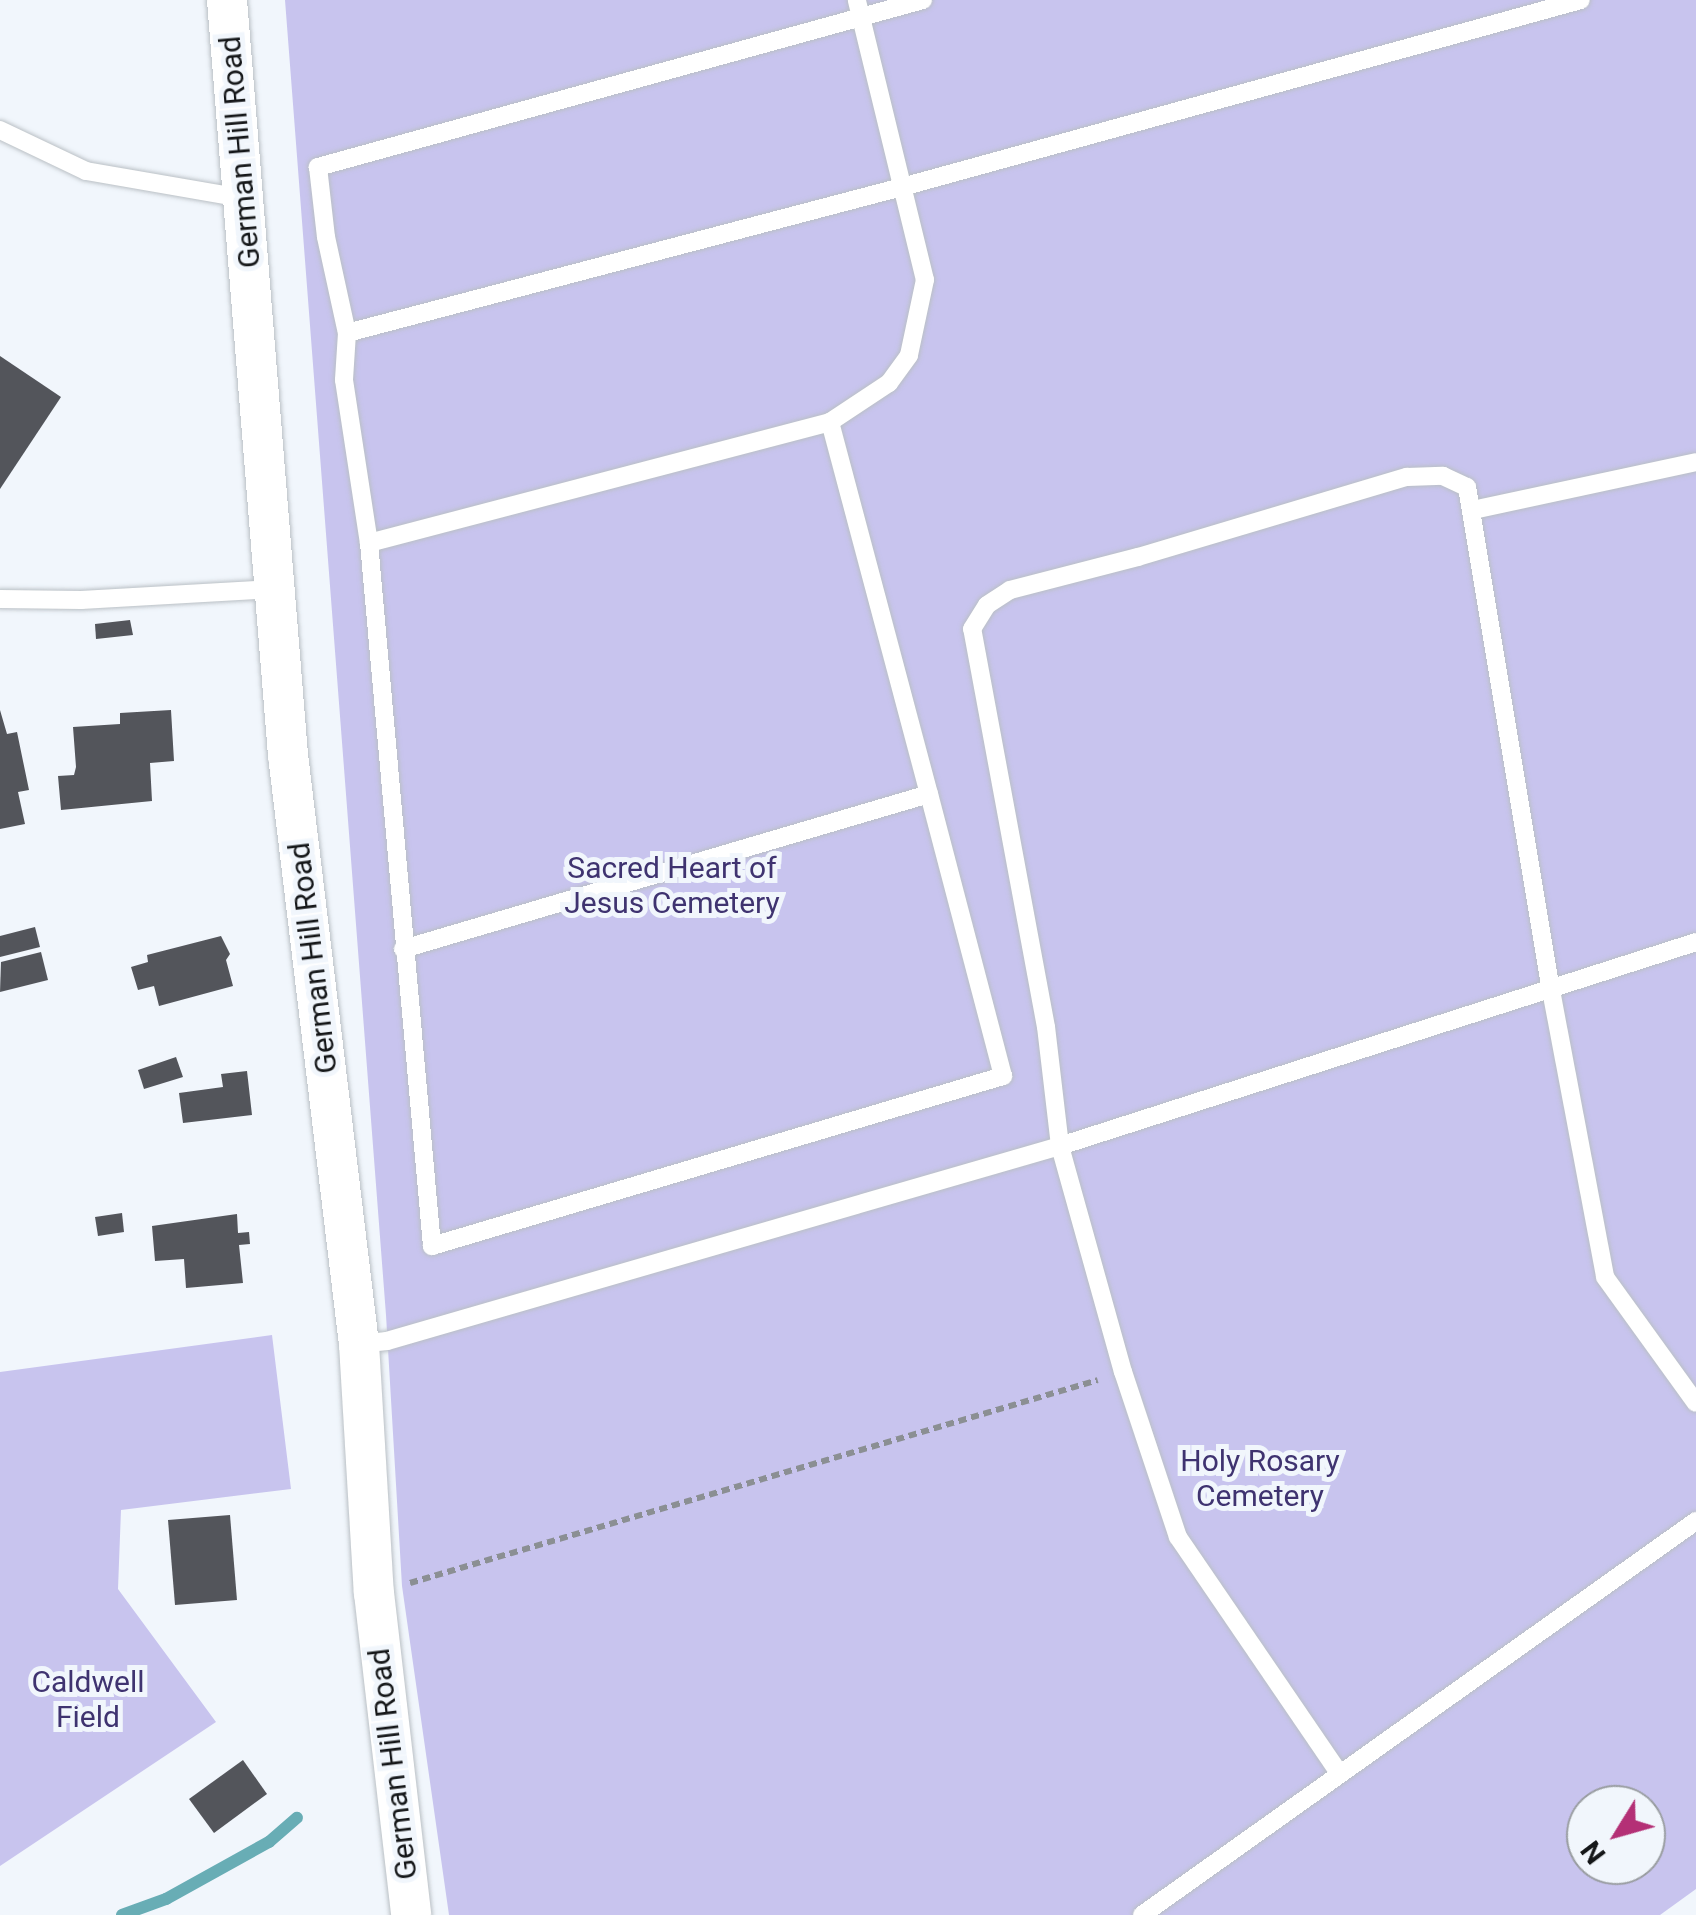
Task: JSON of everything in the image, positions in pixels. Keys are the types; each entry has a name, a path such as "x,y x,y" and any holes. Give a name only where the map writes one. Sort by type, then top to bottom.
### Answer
{"street":[{"name":"German Hill Road","path":"228,0 288,754 359,1344 374,1593 411,1915"}],"lane":[{"path":"830,422 1003,1076 432,1246 402,950 369,543 344,380 347,333 326,237 318,167 859,8 923,0"},
{"path":"347,333 902,187 1581,0"},
{"path":"369,543 830,422 889,383 909,355 925,280 859,8"},
{"path":"0,130 86,171 244,198"},
{"path":"1473,510 1696,462"},
{"path":"1339,1773 1178,1537 1123,1372 1060,1146 1046,1028 972,630 986,605 1010,590 1138,558 1407,477 1443,476 1467,486 1550,985 1605,1277 1696,1403"},
{"path":"0,598 81,600 275,589"},
{"path":"402,950 929,794"},
{"path":"359,1344 387,1341 1060,1146 1550,985 1696,942"},
{"path":"1142,1915 1696,1520"}],"path":[{"path":"374,1593 1123,1372"}],"green space":[{"name":"Holy Rosary Cemetery","path":"285,0 1696,0 1696,1889 1660,1915 449,1915 402,1586 386,1315"},
{"name":"Caldwell Field","path":"272,1335 291,1489 121,1510 118,1589 216,1722 0,1866 0,1372"}],"building":[{"path":"0,356 61,397 0,489"},
{"path":"130,620 133,635 96,639 95,624"},
{"path":"0,710 7,734 17,732 29,790 18,792 25,824 0,829"},
{"path":"171,710 174,761 150,763 152,801 61,810 58,776 74,775 76,767 73,727 120,724 120,713"},
{"path":"35,927 40,947 0,957 0,936"},
{"path":"221,936 230,954 226,960 233,986 159,1006 154,986 138,990 131,967 148,962 147,955"},
{"path":"41,952 48,980 0,992 1,962"},
{"path":"176,1057 183,1077 144,1089 138,1070"},
{"path":"247,1071 252,1115 183,1123 179,1093 223,1087 221,1074"},
{"path":"122,1213 124,1232 98,1236 95,1217"},
{"path":"237,1214 238,1233 249,1232 250,1244 239,1245 243,1283 186,1288 184,1259 155,1261 152,1226"},
{"path":"230,1515 237,1600 175,1605 168,1520"},
{"path":"243,1760 267,1794 214,1833 189,1799"}],"waterway":[{"path":"122,1915 166,1899 269,1842 297,1818"}],"park label":[{"name":"Sacred Heart of Jesus Cemetery","path":"672,885"}]}
